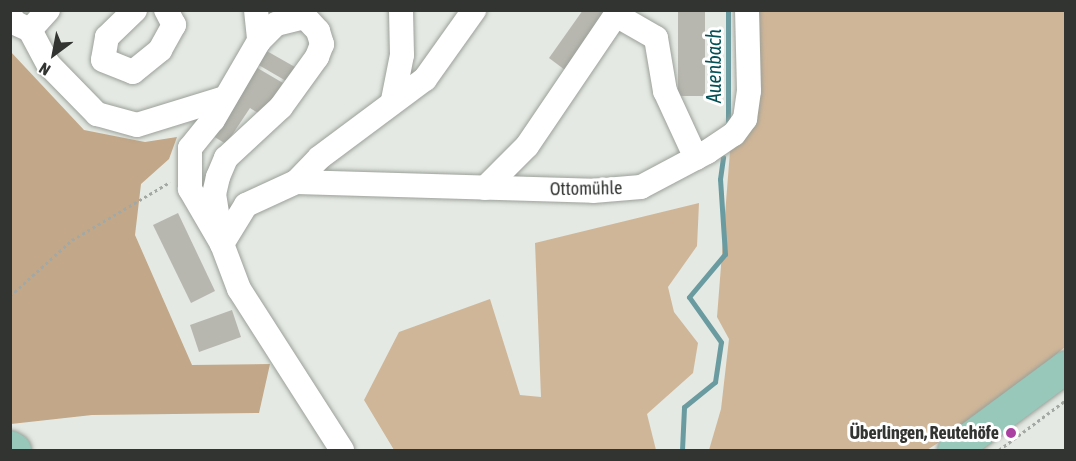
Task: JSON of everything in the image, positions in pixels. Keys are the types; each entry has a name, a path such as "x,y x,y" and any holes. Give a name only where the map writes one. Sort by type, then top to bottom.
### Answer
{"main road":[{"path":"954,450 1065,367"},
{"path":"10,447 15,450"}],"street":[{"path":"30,30 48,10"},
{"path":"135,10 107,37 103,60 133,72 164,42 174,25 166,10"},
{"path":"256,10 259,41"},
{"path":"393,99 402,56 401,10"},
{"name":"Ottomühle","path":"222,244 246,205 296,182 320,158 393,99 425,79 474,10"},
{"name":"Ottomühle","path":"296,182 593,191 641,187 696,158 734,134 745,119 749,91 747,10"},
{"path":"485,188 527,146 617,13 656,38 665,91 696,158"},
{"path":"10,15 15,23 30,30 49,65 97,114 136,125 224,98"},
{"path":"222,244 214,194 226,158 280,107 317,57 322,44 318,17 305,17 276,24 259,41 213,120 190,148 190,189 222,244 239,289 342,450"}],"path":[{"path":"10,296 72,240 171,182 190,189"},
{"path":"999,450 1065,400"}],"shaded area":[{"path":"751,11 1065,11 1065,347 992,408 927,450 709,450 721,409 729,339 717,317 730,151"},
{"path":"10,51 84,130 145,142 177,137 169,159 141,184 135,235 192,365 270,364 259,413 92,415 11,424"},
{"path":"699,203 697,246 668,287 674,312 698,343 693,373 647,414 656,450 394,450 364,400 399,332 490,299 520,395 541,397 535,243"}],"building":[{"path":"583,10 607,10 565,70 549,58"},
{"path":"678,10 705,10 705,96 678,96"},
{"path":"265,50 302,71 293,85 257,64"},
{"path":"254,66 283,83 263,116 250,108 226,144 213,136"},
{"path":"178,213 215,291 191,303 153,225"},
{"path":"232,310 241,337 199,352 190,325"}],"waterway":[{"name":"Auenbach","path":"728,10 728,121"},
{"name":"Auenbach","path":"682,450 684,407 715,382 721,342 689,297 725,254 720,179 723,157"}],"place":[{"name":"Überlingen, Reutehöfe","path":"1011,433"}]}
